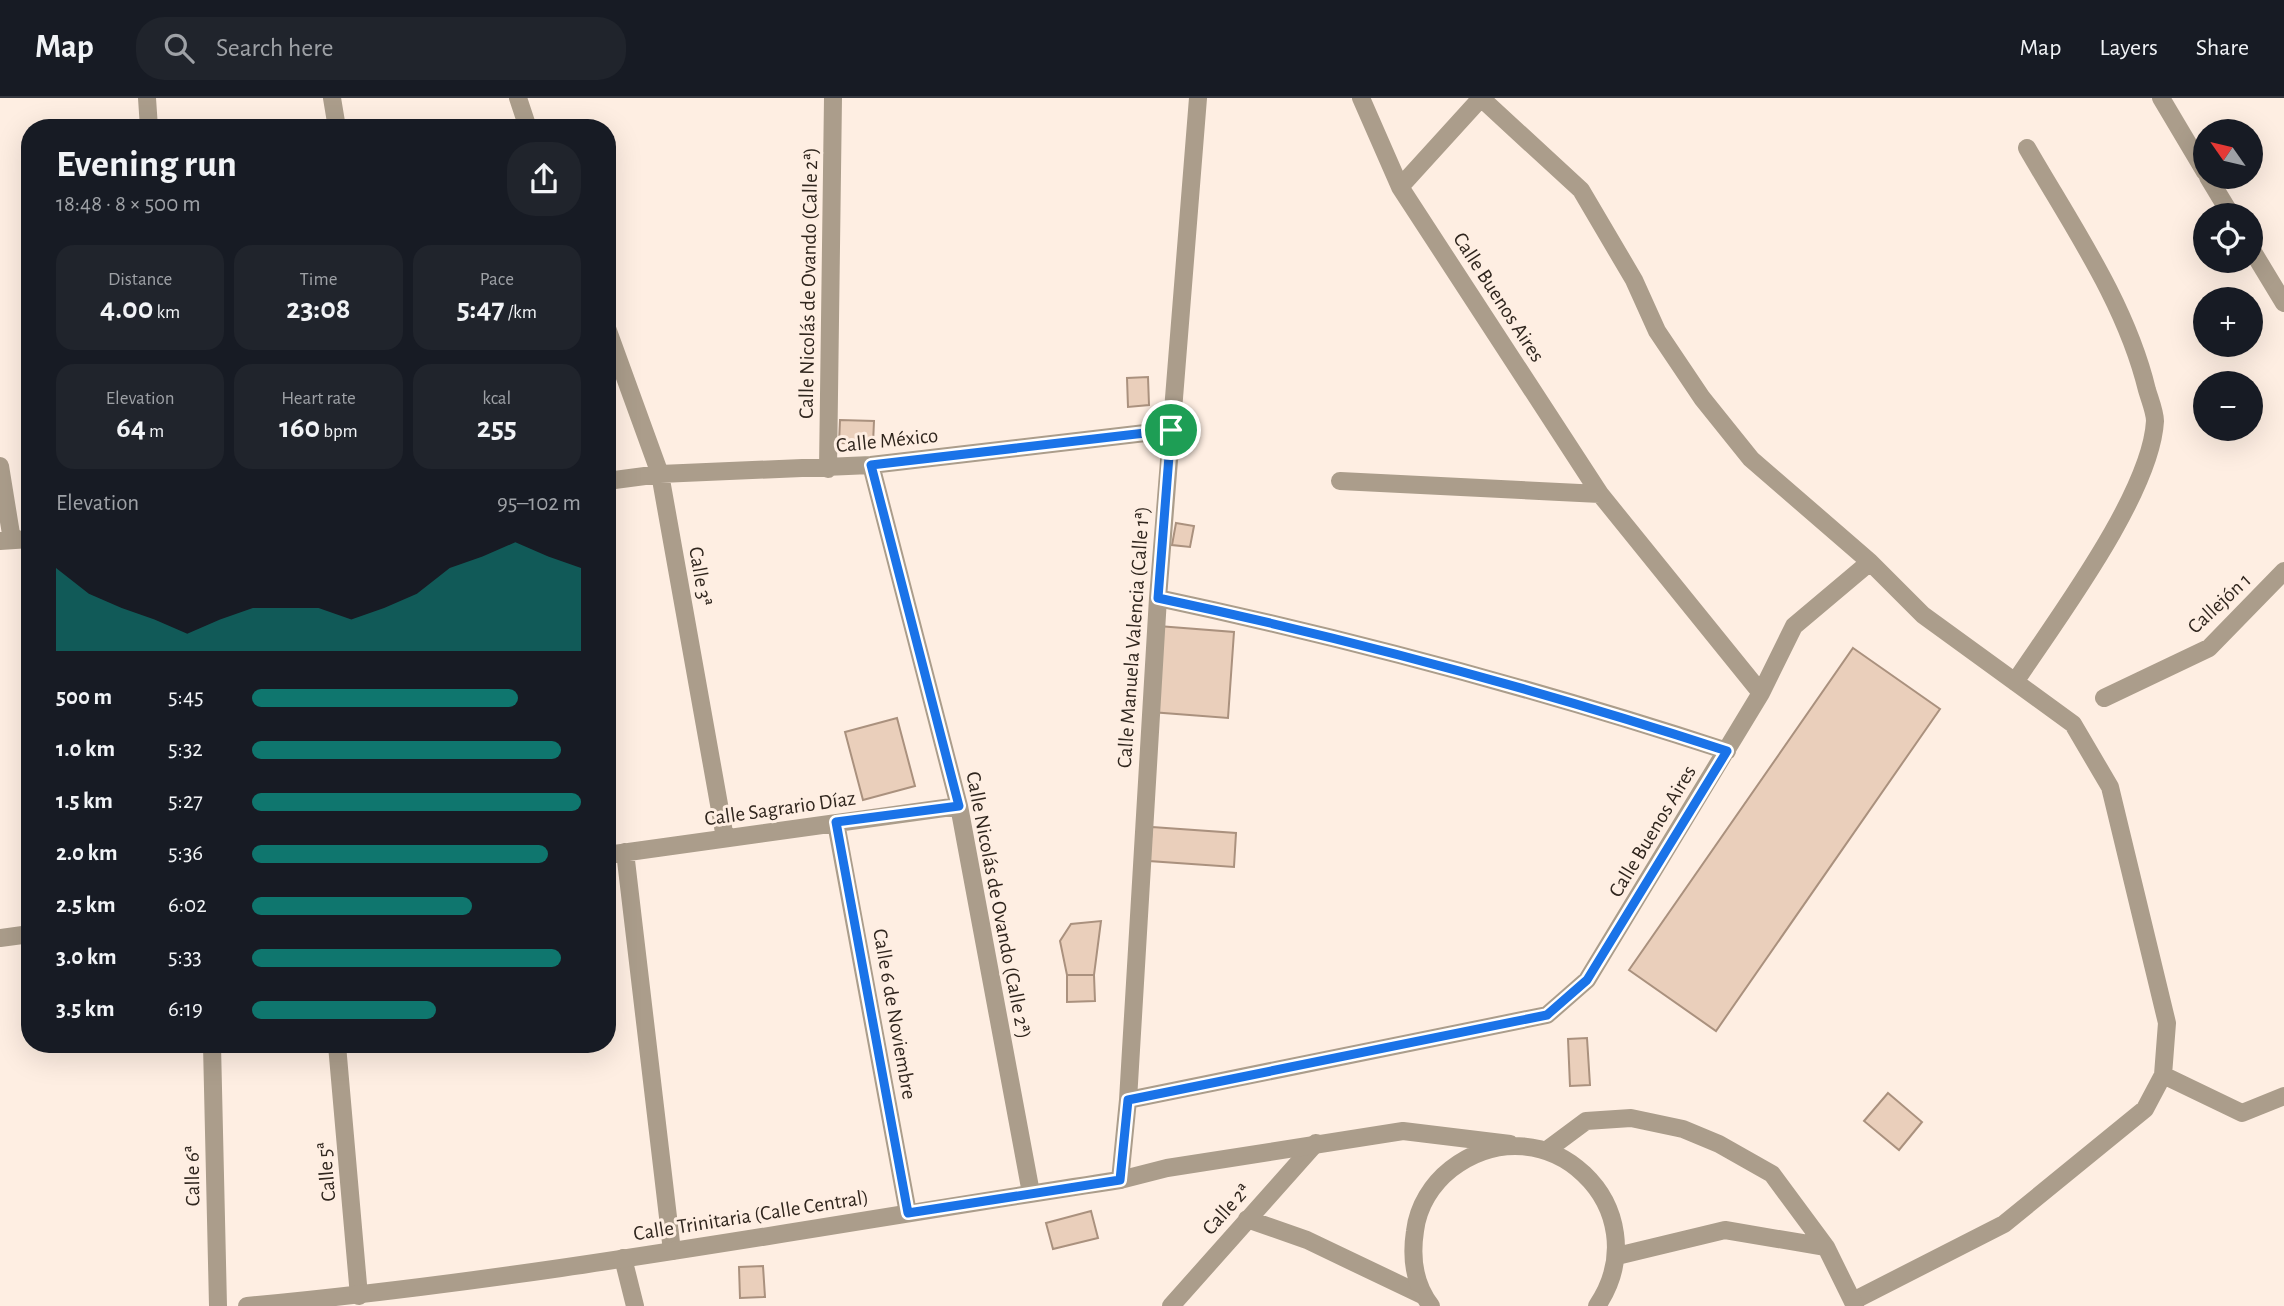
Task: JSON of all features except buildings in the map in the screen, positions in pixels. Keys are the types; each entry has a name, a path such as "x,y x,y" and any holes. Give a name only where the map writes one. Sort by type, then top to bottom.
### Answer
{"street":[{"path":"147,98 148,119"},
{"path":"332,98 336,119"},
{"path":"518,98 525,119"},
{"name":"Calle Nicolás de Ovando (Calle 2ª)","path":"828,469 833,98"},
{"name":"Calle Manuela Valencia (Calle 1ª)","path":"1120,1180 1128,1100 1158,598 1198,98"},
{"name":"Calle Buenos Aires","path":"1128,1100 1547,1015 1587,980 1761,693 1600,494 1400,187 1361,98"},
{"path":"1400,187 1481,98 1581,190 1634,280 1657,331 1702,398 1751,459 1870,562 1923,615 2073,724 2110,788 2167,1023 2163,1075 2145,1109 2004,1224 1854,1304 1826,1247 1772,1174 1684,1129 1631,1118 1586,1121 1547,1150 1586,1173 1611,1211 1617,1256 1608,1290 1597,1306"},
{"path":"2161,98 2193,152"},
{"path":"2015,682 2099,554 2141,477 2155,421 2138,352 2101,274 2027,148"},
{"path":"2263,268 2284,303"},
{"name":"Calle 3ª","path":"616,353 660,474 725,838"},
{"name":"Calle México","path":"616,480 660,474 828,469 1171,430"},
{"name":"Calle Nicolás de Ovando (Calle 2ª)","path":"871,465 959,806 1031,1194"},
{"path":"0,466 14,540"},
{"path":"1340,481 1600,494"},
{"path":"1761,693 1794,626 1870,562"},
{"name":"Callejón 1","path":"2104,698 2209,648 2284,570"},
{"path":"1158,598 1298,628 1575,701 1727,751"},
{"name":"Calle Sagrario Díaz","path":"616,853 959,806"},
{"name":"Calle 6 de Noviembre","path":"836,822 908,1213"},
{"path":"616,853 671,1251"},
{"path":"0,938 21,935"},
{"name":"Calle 6ª","path":"212,1053 218,1306"},
{"name":"Calle 5ª","path":"338,1053 359,1296"},
{"path":"2163,1075 2242,1113 2284,1096"},
{"name":"Calle Trinitaria (Calle Central)","path":"247,1306 359,1296 671,1251 1120,1180 1167,1168 1403,1131 1547,1150"},
{"name":"Calle 2ª","path":"1171,1306 1316,1143"},
{"path":"1426,1301 1411,1255 1417,1215 1438,1179 1470,1154 1510,1144"},
{"path":"1247,1219 1307,1240 1426,1301"},
{"path":"1617,1256 1725,1230 1826,1247"},
{"path":"623,1258 635,1306"}],"route":[{"path":"1171,430 1158,598 1298,628 1575,701 1727,751 1587,980 1547,1015 1128,1100 1120,1180 908,1213 836,822 959,806 871,465 1171,430"}]}
